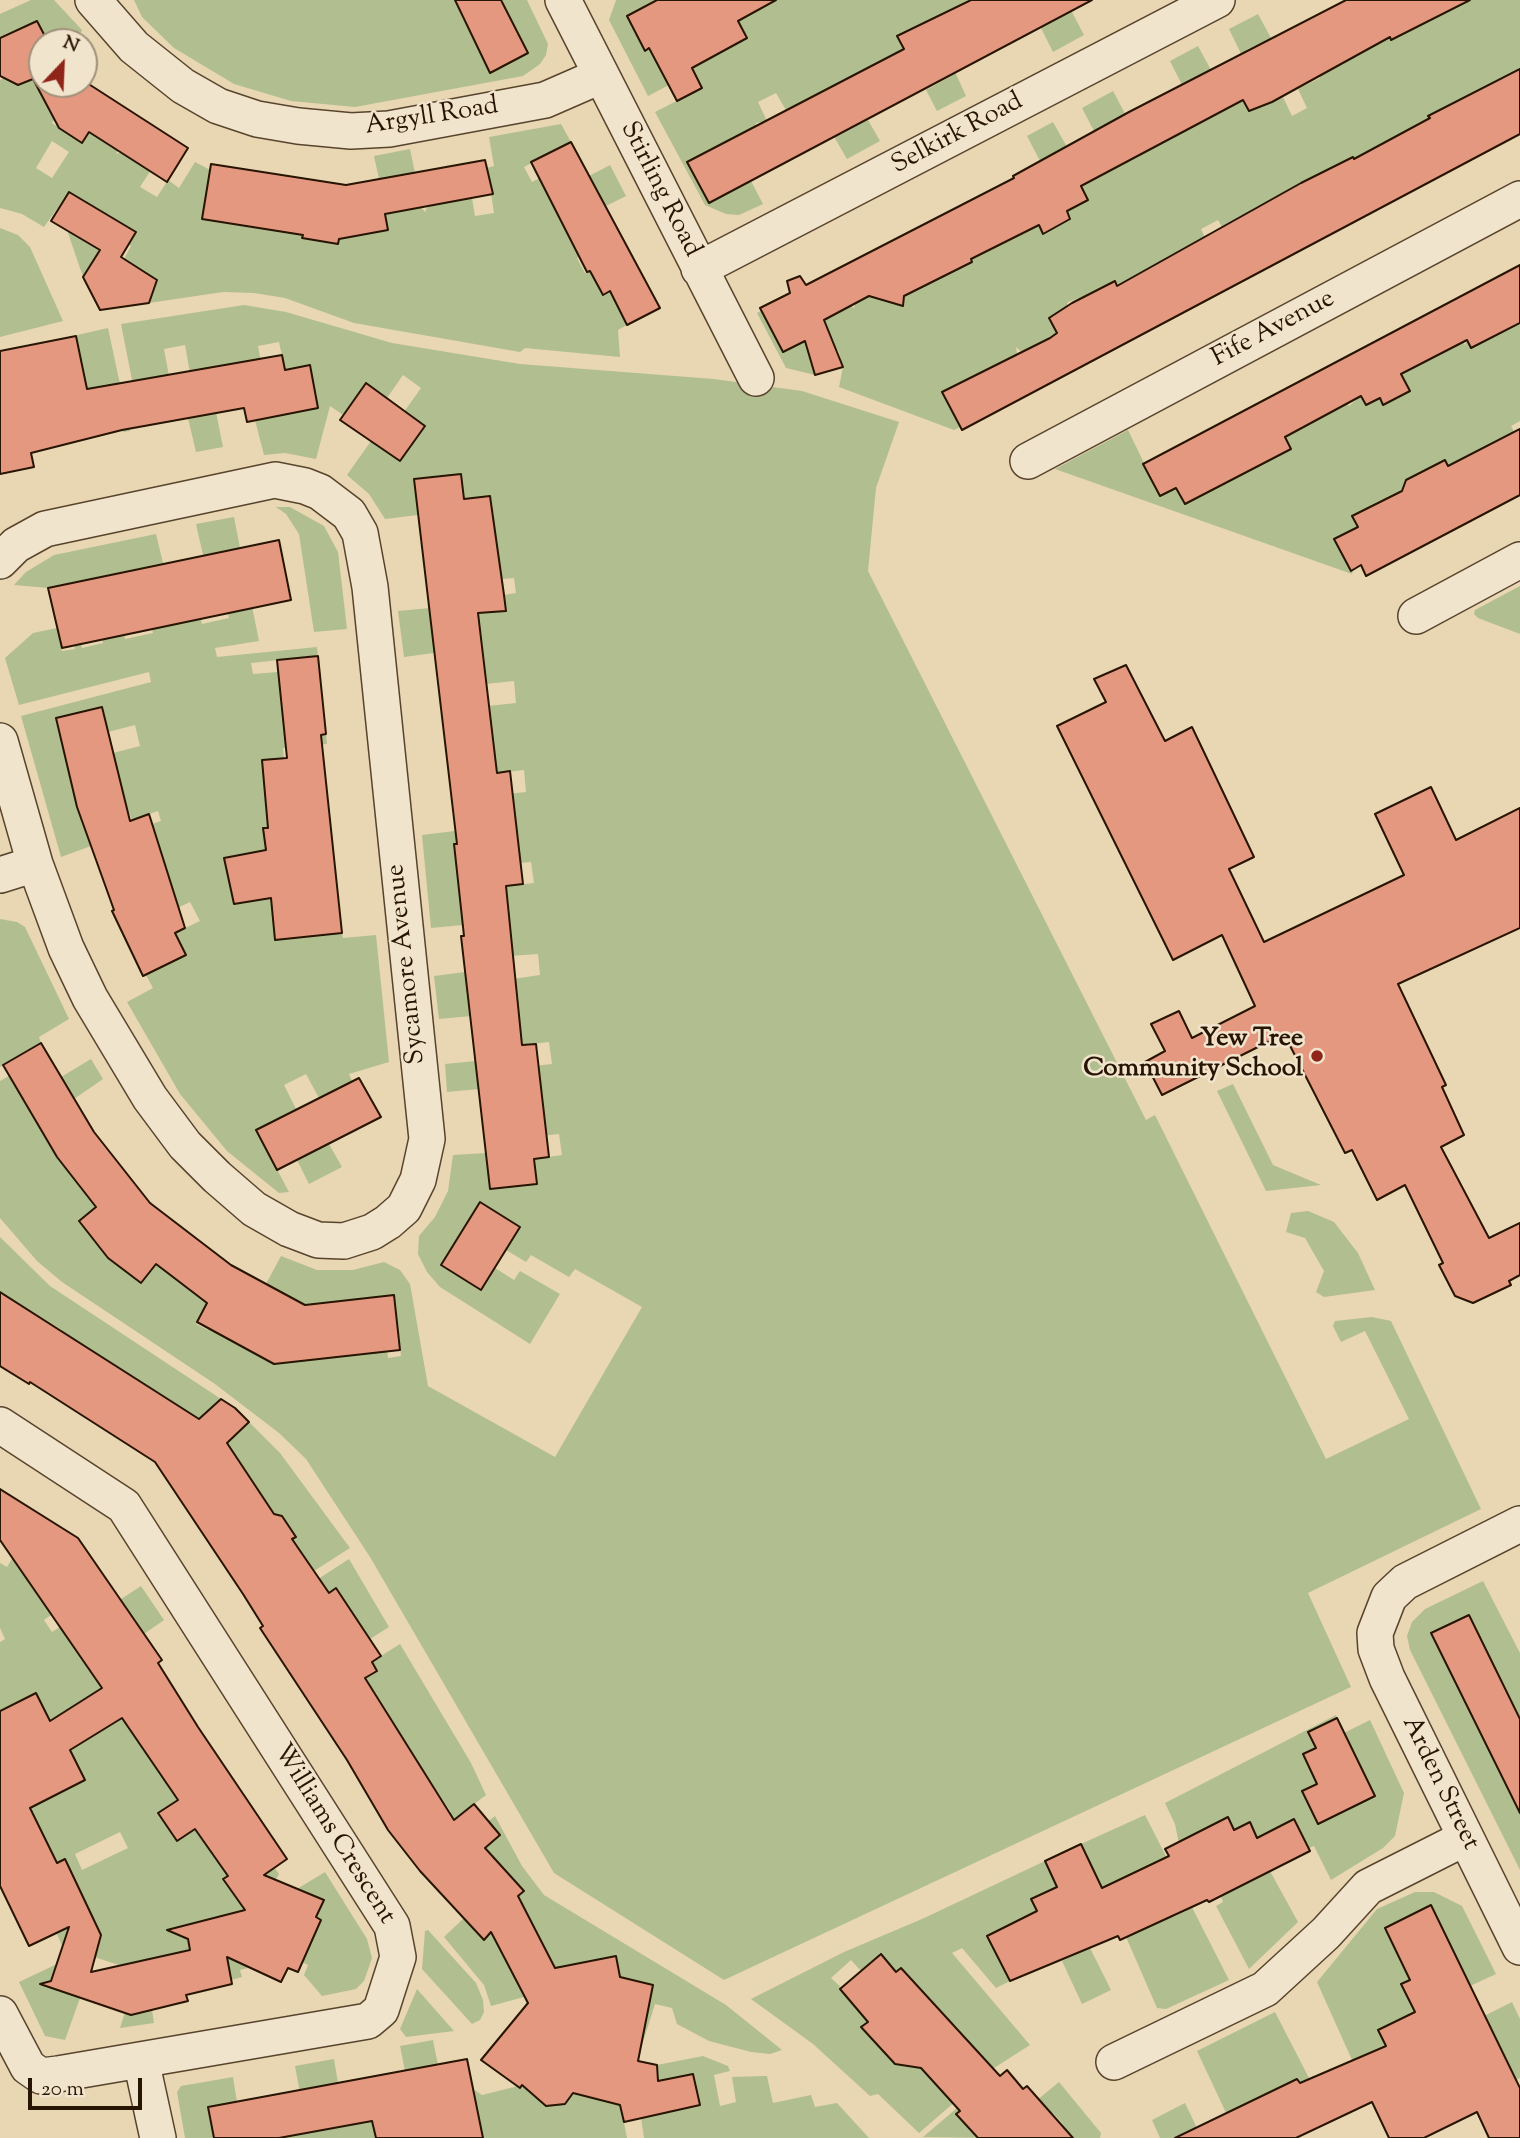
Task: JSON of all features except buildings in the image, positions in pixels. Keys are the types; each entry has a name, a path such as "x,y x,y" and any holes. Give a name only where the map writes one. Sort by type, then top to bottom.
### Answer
{"street":[{"name":"Argyll Road","path":"93,0 134,47 183,86 218,106 257,119 298,127 351,131 389,129 545,100 600,76"},
{"name":"Stirling Road","path":"563,0 756,379"},
{"name":"Selkirk Road","path":"699,269 1217,0"},
{"name":"Fife Avenue","path":"1028,461 1520,198"},
{"name":"Sycamore Avenue","path":"0,561 16,545 45,529 275,480 317,491 349,514 360,533 370,587 427,1139 418,1180 404,1208 372,1232 344,1241 318,1240 289,1230 254,1209 185,1144 150,1098 105,1024 66,948 35,864 0,741"},
{"path":"1416,616 1520,560"},
{"path":"0,876 35,864"},
{"name":"Williams Crescent","path":"0,1425 124,1506 380,1907 397,1939 398,1956 392,1984 381,2010 368,2021 41,2076 28,2067 0,2014"},
{"name":"Arden Street","path":"1520,1524 1405,1582 1389,1597 1380,1617 1376,1649 1387,1678 1520,1947"},
{"path":"1114,2062 1265,1989 1326,1933 1368,1887 1465,1838"},
{"path":"141,2060 158,2138"}],"green space":[{"path":"31,0 54,0 80,28 41,28 37,21 0,38 0,14"},
{"path":"134,0 489,0 461,15 490,72 528,53 501,0 527,0 548,44 546,55 540,64 523,76 355,107 291,101 234,84 174,48 142,17"},
{"path":"616,0 655,0 627,16 645,50 684,30 738,21 759,0 996,0 936,30 966,96 937,111 926,90 953,75 925,22 898,36 904,49 819,93 840,135 868,120 880,141 847,159 812,99 787,112 776,93 758,102 767,121 756,123 755,127 687,163 709,203 751,181 763,204 739,215 726,214 705,205 655,112 702,88 694,72 648,96 609,20"},
{"path":"1070,0 1075,10 1072,12 1084,35 1053,52 1041,28 1071,11"},
{"path":"1469,0 1520,0 1520,69 1429,116 1452,164 1359,168 1353,157 1338,165 1327,231 1301,183 1288,190 1294,202 1281,210 1274,198 1253,209 1258,218 1245,215 1222,227 1218,220 1201,229 1206,240 1121,294 1115,281 1100,288 1092,310 1085,296 1068,302 1057,333 1022,352 1016,347 1017,354 943,392 960,427 954,430 839,387 843,367 838,350 811,359 815,375 786,368 757,313 761,311 783,352 800,333 851,306 854,308 855,304 882,290 889,302 895,304 904,299 905,292 972,262 963,244 1018,185 1043,233 1070,220 1067,211 1081,186 1140,156 1122,120 1095,133 1082,108 1113,91 1130,123 1134,121 1150,150 1243,100 1249,111 1261,105 1249,70 1229,29 1258,14 1271,38 1246,50 1272,102 1283,97 1292,116 1307,108 1298,89 1320,78 1312,61 1382,23 1391,39"},
{"path":"1198,46 1211,70 1182,85 1170,61"},
{"path":"8,76 18,85 27,81 28,77 28,98 42,98 51,114 61,98 69,98 52,123 81,142 90,130 119,149 116,154 123,152 151,170 140,187 157,197 168,180 179,188 195,162 306,220 303,238 338,244 340,231 388,230 385,213 421,207 425,212 428,206 472,198 475,216 494,213 487,168 494,166 489,137 561,124 571,142 524,167 532,182 546,175 587,252 577,258 585,273 590,271 603,294 610,291 627,325 618,330 620,357 525,348 520,352 354,323 285,298 254,293 223,292 149,303 157,280 124,259 131,246 111,233 83,277 67,230 85,201 69,192 44,227 22,214 0,208 0,80","holes":["52,141 69,152 52,178 36,168"]},
{"path":"1053,122 1067,147 1040,161 1027,136"},
{"path":"410,149 415,173 379,179 374,156"},
{"path":"610,165 626,196 606,206 589,176"},
{"path":"0,228 18,235 30,247 63,321 0,337"},
{"path":"1520,294 1520,421 1511,426 1520,443 1472,513 1444,460 1419,473 1408,501 1385,514 1378,502 1352,516 1358,527 1334,539 1353,570 1352,574 1055,469 1128,430 1160,496 1176,488 1185,503 1291,449 1267,402 1293,432 1347,403 1349,406 1361,396 1366,405 1380,398 1384,405 1410,391 1384,341 1463,342 1465,345 1466,340 1471,348"},
{"path":"244,305 286,312 392,343 520,364 714,379 802,391 899,422 876,488 868,571 1146,1120 1155,1115 1326,1459 1409,1419 1365,1331 1341,1342 1333,1326 1335,1321 1372,1317 1391,1321 1481,1509 1308,1593 1351,1687 724,1980 554,1873 370,1557 306,1459 279,1433 215,1384 62,1282 37,1261 0,1218 0,1081 9,1076 44,1135 83,1113 89,1126 54,1153 96,1207 79,1220 108,1258 140,1283 156,1264 229,1264 196,1324 208,1330 220,1309 300,1303 266,1284 281,1256 317,1270 353,1270 384,1262 400,1270 410,1284 428,1386 555,1457 642,1307 575,1269 569,1277 531,1255 526,1262 506,1250 481,1289 495,1268 514,1280 520,1271 560,1294 530,1344 440,1287 427,1272 418,1254 419,1236 435,1217 448,1191 453,1155 486,1153 490,1189 537,1184 534,1159 562,1155 559,1134 532,1137 531,1129 546,1127 543,1109 525,1067 552,1064 549,1042 522,1045 516,1012 439,1019 434,976 465,972 469,1008 515,1003 513,979 540,975 538,954 510,956 465,936 463,925 431,928 422,835 455,831 455,825 515,818 499,795 526,792 524,770 497,773 447,752 444,736 491,731 488,706 516,703 514,681 486,684 437,664 434,653 404,657 398,611 430,608 478,613 505,610 504,595 516,593 514,578 502,579 466,521 494,518 491,497 464,499 461,474 415,479 418,515 385,519 369,494 347,475 371,441 400,461 424,426 404,412 421,388 403,375 387,398 366,383 343,415 330,406 316,459 285,453 264,455 255,420 309,365 285,370 279,342 258,346 263,373 190,373 185,345 164,349 169,376 141,426 121,324","holes":["501,839 504,864 531,862 534,883 506,886 509,911 462,916 455,844","394,1295 401,1356 388,1358 386,1338 312,1304"]},
{"path":"108,328 130,431 123,432 112,387 87,392 71,371 64,338"},
{"path":"216,412 223,447 196,452 188,418"},
{"path":"276,507 290,507 324,526 338,552 347,629 314,632 299,534 286,514"},
{"path":"234,517 240,548 203,555 196,524"},
{"path":"156,534 163,563 48,588 14,585 26,572 54,555"},
{"path":"1520,586 1520,634 1474,614 1475,610"},
{"path":"249,591 259,641 215,648 217,657 317,647 318,656 251,663 253,674 278,672 285,738 326,734 327,744 283,748 284,758 262,761 278,827 263,828 265,840 290,838 275,940 342,933 343,938 376,935 389,1062 349,1074 352,1081 319,1098 306,1074 284,1085 296,1109 256,1130 289,1192 279,1193 227,1151 180,1094 127,1002 153,988 146,975 186,956 175,933 200,921 190,902 165,914 152,824 161,821 158,811 132,820 123,796 91,846 61,857 21,716 151,682 149,672 19,705 5,658 33,633 57,628 62,651 75,649 70,626 77,624 82,648 103,643 98,620 120,616 125,639 153,633 148,611 197,600 202,624 229,618 224,596","holes":["102,707 108,732 135,725 140,746 113,753 73,788 56,718"]},
{"path":"0,919 17,922 25,927 69,1019 39,1037 41,1043 0,1067"},
{"path":"91,1059 103,1079 74,1099 61,1077"},
{"path":"476,1061 479,1089 447,1092 445,1064"},
{"path":"1233,1084 1273,1165 1321,1185 1266,1191 1217,1091"},
{"path":"329,1144 342,1167 309,1184 297,1160"},
{"path":"1308,1211 1334,1222 1358,1253 1375,1290 1324,1297 1316,1292 1324,1271 1305,1238 1286,1232 1291,1213"},
{"path":"0,1237 50,1286 221,1399 191,1426 34,1376 62,1330 10,1298 0,1313"},
{"path":"249,1422 280,1453 350,1548 256,1608 312,1568 300,1551 289,1558 282,1547 295,1537 273,1514 205,1463"},
{"path":"65,1530 55,1612 44,1620 52,1632 103,1599 109,1607 141,1586 164,1620 144,1634 124,1606 187,1793 167,1807 178,1840 206,1822 204,1841 215,1858 274,1867 279,1874 267,1895 277,1900 248,1968 240,1970 242,1977 231,1980 223,1944 184,1926 190,1950 146,1960 157,2009 152,2010 154,2023 120,2028 138,1971 94,1957 100,1940 83,1934 77,1951 62,1946 57,1934 92,1916 73,1876 15,1904 0,1833 7,1725 43,1708 36,1693 0,1711 0,1642 5,1639 0,1628 0,1563 7,1567 16,1552 31,1561","holes":["82,1701 101,1731 75,1747 56,1717","120,1832 128,1848 82,1870 75,1854"]},
{"path":"349,1559 389,1627 370,1639 381,1656 400,1644 471,1763 486,1795 469,1808 483,1825 495,1816 522,1866 544,1895 726,2005 782,2050 770,2054 751,2052 709,2041 677,2024 672,2008 655,2004 637,2061 658,2098 657,2065 703,2056 728,2066 730,2071 714,2075 720,2106 736,2102 732,2077 767,2076 773,2103 811,2095 815,2107 837,2103 869,2138 644,2138 639,2104 621,2107 627,2138 477,2138 483,2136 473,2089 482,2095 522,2085 550,2106 565,2103 524,1997 491,2006 484,1985 444,1937 464,1918 484,1939 515,1911 509,1905 523,1891 439,1822 451,1812 413,1755 345,1739 387,1711 366,1678 377,1670 366,1653 326,1621 348,1606 337,1588 313,1603 261,1616"},
{"path":"1483,1581 1520,1653 1520,1719 1469,1615 1431,1633 1520,1813 1520,1870 1410,1650 1407,1636 1412,1622 1425,1609"},
{"path":"1336,1715 1337,1718 1308,1732 1316,1748 1303,1755 1317,1784 1302,1792 1311,1811 1332,1817 1375,1796 1344,1733 1370,1720 1404,1793 1395,1836 1383,1848 1331,1880 1314,1846 1309,1848 1295,1819 1257,1838 1250,1823 1234,1830 1228,1817 1210,1826 1217,1840 1179,1844 1175,1824 1165,1803"},
{"path":"1145,1815 1229,1980 1166,2009 1157,2008 1126,1937 1169,1910 1173,1917 1186,1911 1162,1860 1097,1891 1097,1878 1081,1844"},
{"path":"1045,1861 1052,1876 1063,1884 1032,1899 1037,1911 988,1936 1010,1981 996,1988 962,1948 952,1953 1030,2045 994,2068 919,2133 878,2094 870,2096 813,2044 751,1999 844,1952 922,1919","holes":["851,1960 861,1971 896,1972 949,2031 955,2025 967,2039 962,2043 975,2056 980,2053 990,2066 862,2027 873,2017 831,1978"]},
{"path":"1270,1871 1298,1922 1249,1969 1216,1906 1223,1902 1221,1896"},
{"path":"325,1872 367,1939 372,1958 364,1981 356,1989 322,1996 304,1975 308,1965 302,1962 321,1920 316,1917 323,1900 297,1889"},
{"path":"1415,1892 1434,1892 1462,1906 1496,1974 1470,1986 1431,1906 1385,1927 1410,1980 1401,1984 1416,2013 1378,2030 1385,2045 1352,2060 1317,1982 1377,1909"},
{"path":"428,1930 476,1983 483,2000 484,2012 480,2020 472,2024 422,1969 425,1931"},
{"path":"1090,1948 1111,1990 1082,2004 1062,1961"},
{"path":"57,1964 49,1987 80,1998 65,2040 45,2036 19,1982"},
{"path":"417,1989 454,2031 406,2037 400,2029"},
{"path":"1512,2002 1520,2019 1520,2078 1516,2080 1484,2016"},
{"path":"1275,2012 1309,2078 1300,2083 1297,2079 1228,2117 1197,2051"},
{"path":"433,2040 438,2065 405,2071 400,2046"},
{"path":"334,2059 338,2083 372,2120 376,2138 281,2138 307,2132 295,2066"},
{"path":"998,2073 1000,2075 957,2114 1000,2138 923,2137"},
{"path":"233,2077 237,2102 208,2107 214,2138 185,2138 177,2092 181,2086"},
{"path":"1059,2082 1101,2133 1100,2138 1066,2138 1058,2129 1063,2124 1053,2113 1048,2116 1036,2101"},
{"path":"1185,2103 1197,2128 1184,2138 1160,2138 1152,2120"}],"place":[{"name":"Yew Tree Community School","path":"1317,1056"}]}
